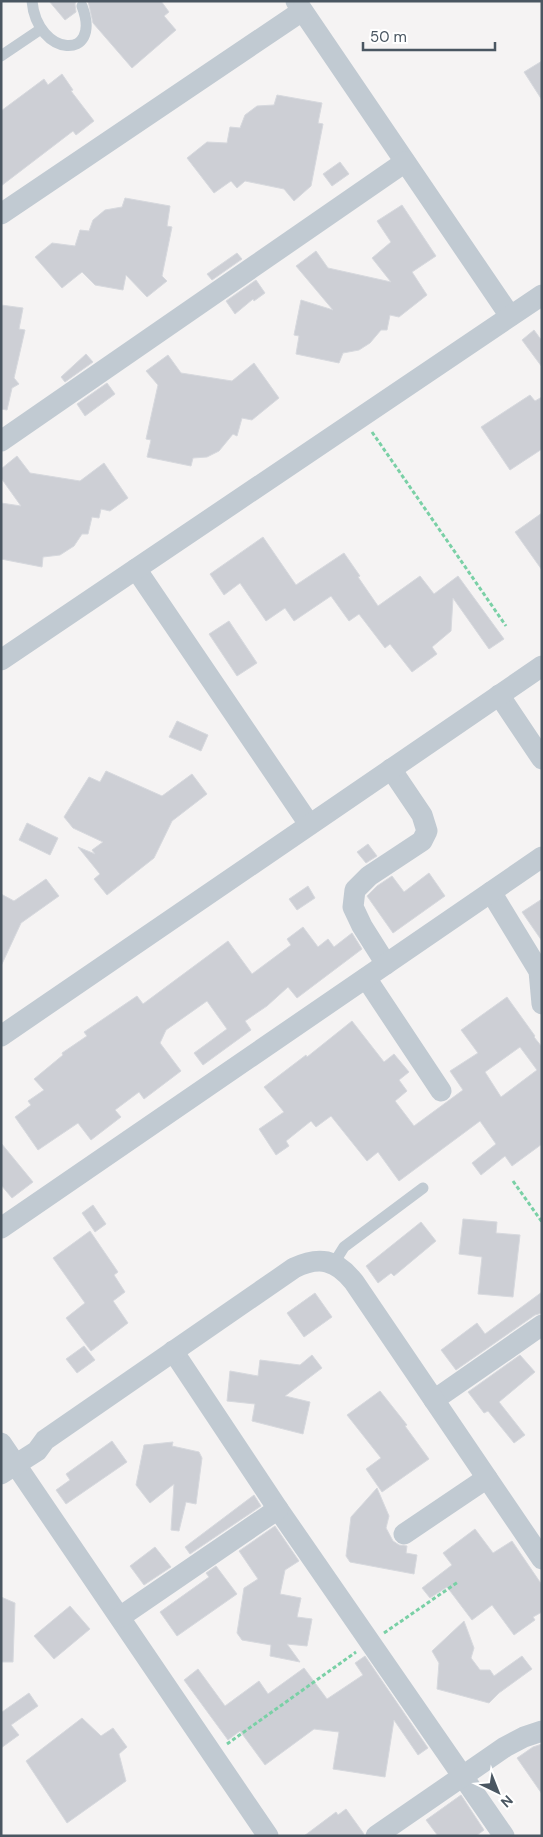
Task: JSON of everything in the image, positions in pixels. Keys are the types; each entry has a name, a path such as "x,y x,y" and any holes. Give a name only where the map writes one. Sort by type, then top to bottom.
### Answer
{"street":[{"path":"1,214 299,6 510,316"},
{"path":"1,441 405,162"},
{"path":"1,660 542,295"},
{"path":"136,569 309,824"},
{"path":"1,1036 542,666"},
{"path":"498,695 542,759"},
{"path":"386,964 362,926 353,907 355,890 369,876 422,841 427,831 422,814 391,769"},
{"path":"1,1228 542,857"},
{"path":"491,892 539,971 542,1004"},
{"path":"366,978 441,1091"},
{"path":"268,1836 120,1618 6,1459 31,1442 45,1440 294,1268 306,1262 320,1260 334,1263 345,1271 354,1282 542,1559"},
{"path":"434,1400 542,1324"},
{"path":"173,1351 278,1510 504,1836"},
{"path":"404,1534 487,1478"},
{"path":"120,1618 278,1510"},
{"path":"376,1836 504,1747 542,1731"}],"lane":[{"path":"32,1 36,20 42,30 58,44 68,47 78,43 85,35 87,25 82,6"},
{"path":"1,56 42,30"},
{"path":"334,1263 344,1247 423,1188"}],"path":[{"path":"362,417 506,626"},
{"path":"513,1180 542,1222"},
{"path":"213,1754 458,1582"}],"building":[{"path":"49,1 76,1 76,12 65,20"},
{"path":"88,1 161,1 169,12 164,16 176,30 132,68 93,23"},
{"path":"542,61 542,100 524,72"},
{"path":"62,74 73,90 71,91 94,121 76,135 73,131 1,186 1,111 44,79 48,85"},
{"path":"277,95 322,103 318,123 323,124 311,186 294,201 284,189 245,181 237,188 231,181 214,193 187,158 207,142 227,143 230,127 240,128 245,115 257,106 274,105"},
{"path":"340,162 349,174 332,186 323,174"},
{"path":"125,198 170,206 167,226 172,227 162,276 167,281 147,297 126,275 123,290 95,285 82,272 62,288 35,257 52,243 75,246 80,230 89,231 93,220 105,210 122,207"},
{"path":"402,205 436,256 412,272 427,295 399,317 390,315 387,330 381,330 370,343 359,350 343,353 339,363 296,354 299,336 294,335 301,300 333,310 296,266 316,251 328,268 391,282 372,258 391,242 377,221"},
{"path":"237,253 242,259 212,280 207,274"},
{"path":"256,280 265,293 254,301 253,299 235,314 226,301"},
{"path":"1,305 23,308 19,329 25,330 14,378 19,384 12,388 7,410 1,409"},
{"path":"534,330 542,341 542,367 522,340"},
{"path":"86,354 93,362 65,382 61,377"},
{"path":"168,355 181,373 232,381 254,363 279,398 252,420 242,418 237,436 233,434 219,451 207,457 193,458 191,466 147,457 151,440 146,439 158,385 146,371"},
{"path":"107,383 115,394 85,416 77,404"},
{"path":"530,395 535,401 542,397 542,449 510,470 481,427"},
{"path":"17,456 30,473 80,481 104,463 128,498 110,511 101,509 99,518 92,517 88,534 82,534 74,546 60,555 43,557 42,567 1,559 1,503 21,506 1,478 1,469"},
{"path":"542,513 542,570 515,532"},
{"path":"263,537 296,585 344,553 378,606 420,576 434,594 458,576 504,639 489,649 453,598 451,631 432,647 437,654 412,672 390,644 385,648 359,614 349,621 331,596 294,621 285,608 266,621 240,583 224,595 210,574"},
{"path":"229,621 257,663 237,676 209,634"},
{"path":"177,721 208,735 201,751 169,737"},
{"path":"106,771 162,796 192,774 207,794 172,821 154,858 107,895 94,879 100,874 78,847 95,854 92,850 103,842 73,828 64,817 89,777 100,782"},
{"path":"27,823 58,838 50,855 19,840"},
{"path":"368,844 377,856 366,863 357,852"},
{"path":"429,873 445,896 393,933 367,896 377,886 392,876 404,892"},
{"path":"46,879 59,896 21,923 1,966 1,894 14,901"},
{"path":"308,886 315,898 297,910 289,899"},
{"path":"542,899 542,941 522,912"},
{"path":"303,927 318,947 328,939 334,947 352,933 362,949 297,998 288,987 267,1006 245,1021 251,1030 203,1065 194,1053 227,1029 207,1001 166,1030 160,1043 181,1071 144,1099 139,1092 115,1110 121,1117 91,1140 78,1123 38,1150 15,1117 31,1105 28,1101 44,1090 34,1079 63,1055 62,1053 87,1036 84,1032 137,996 143,1004 228,941 252,974 291,945 287,939"},
{"path":"507,997 542,1047 542,1144 512,1166 505,1156 481,1175 472,1163 496,1144 480,1121 399,1181 378,1152 367,1161 331,1116 316,1127 311,1121 286,1141 289,1146 276,1155 259,1129 284,1112 264,1087 306,1055 307,1057 352,1021 384,1062 394,1054 409,1072 399,1080 407,1091 395,1101 414,1126 463,1090 450,1071 478,1053 461,1030","holes":["520,1047 537,1070 501,1097 485,1072"]},
{"path":"1,1143 33,1182 12,1198 1,1185"},
{"path":"93,1205 106,1224 95,1232 82,1213"},
{"path":"463,1219 497,1222 496,1233 520,1235 513,1297 478,1294 482,1257 459,1254"},
{"path":"421,1222 436,1241 394,1276 391,1273 378,1283 366,1266"},
{"path":"90,1231 118,1272 114,1275 125,1292 113,1301 128,1323 91,1351 66,1318 85,1303 53,1258"},
{"path":"542,1292 542,1313 535,1315 456,1370 441,1350 477,1323 485,1334"},
{"path":"315,1293 332,1317 304,1337 287,1313"},
{"path":"84,1346 95,1360 77,1373 66,1359"},
{"path":"312,1355 322,1368 285,1396 310,1402 303,1434 252,1421 255,1404 227,1401 230,1371 258,1376 260,1360 300,1365"},
{"path":"520,1355 535,1372 499,1402 525,1435 514,1443 488,1411 484,1413 468,1392"},
{"path":"380,1391 407,1425 405,1426 429,1459 382,1492 366,1469 381,1458 347,1415"},
{"path":"112,1441 127,1462 66,1504 56,1490 70,1480 66,1474"},
{"path":"173,1442 172,1446 199,1452 202,1458 196,1504 186,1502 179,1531 171,1530 174,1484 150,1503 136,1485 144,1445"},
{"path":"377,1488 389,1516 386,1528 393,1541 399,1545 407,1546 406,1553 417,1555 414,1574 350,1562 346,1556 351,1517"},
{"path":"254,1495 261,1506 190,1554 185,1547"},
{"path":"275,1526 299,1561 285,1570 280,1594 301,1598 297,1617 312,1619 307,1646 287,1644 300,1662 270,1656 271,1645 242,1640 237,1633 244,1588 258,1579 239,1551"},
{"path":"475,1529 493,1553 512,1541 542,1585 542,1612 533,1617 535,1620 514,1635 492,1605 472,1620 447,1587 430,1598 422,1588 452,1565 443,1553"},
{"path":"155,1547 171,1567 144,1585 130,1566"},
{"path":"216,1566 237,1594 177,1636 160,1612 209,1577 206,1573"},
{"path":"1,1597 15,1603 13,1662 1,1662"},
{"path":"70,1606 90,1629 54,1659 34,1636"},
{"path":"464,1621 474,1648 471,1658 480,1670 490,1670 494,1676 522,1656 532,1669 499,1693 489,1703 437,1689 439,1663 432,1651"},
{"path":"365,1656 428,1748 418,1755 394,1720 385,1777 333,1769 339,1732 314,1729 265,1765 240,1731 228,1740 184,1680 198,1669 225,1706 259,1681 268,1694 304,1668 327,1699 363,1675 355,1663"},
{"path":"29,1693 38,1706 11,1725 19,1735 1,1748 1,1711"},
{"path":"82,1718 101,1736 113,1728 127,1747 119,1754 126,1781 67,1823 26,1761"},
{"path":"542,1744 542,1794 517,1758 533,1747"},
{"path":"461,1795 484,1830 476,1836 438,1836 426,1820"},
{"path":"346,1809 364,1836 304,1836 336,1812 338,1815"}]}
